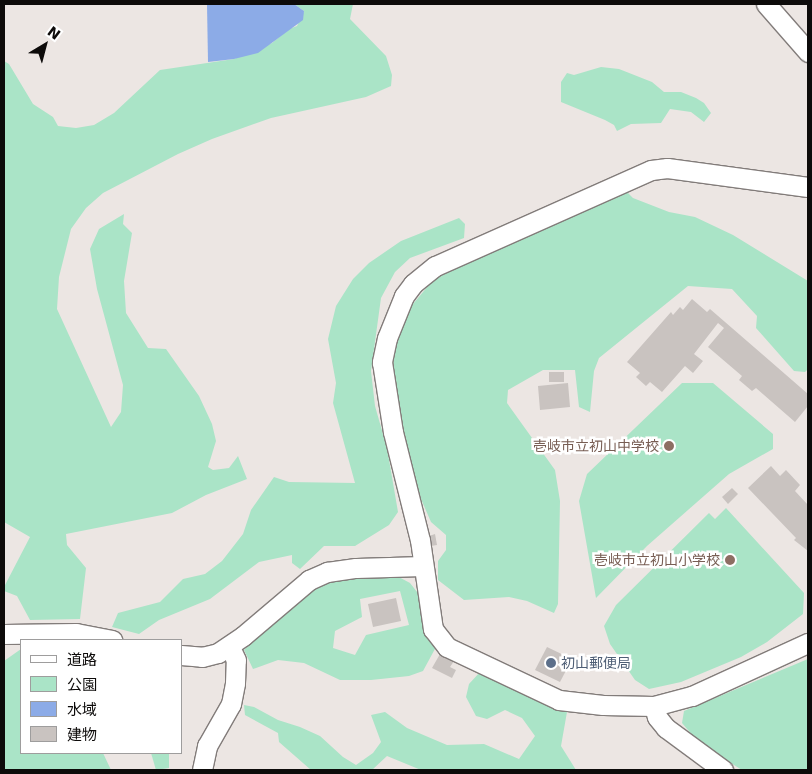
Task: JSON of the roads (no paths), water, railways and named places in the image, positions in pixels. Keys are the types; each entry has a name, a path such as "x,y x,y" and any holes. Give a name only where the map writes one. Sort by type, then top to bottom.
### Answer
{"street":[{"path":"766,4 808,52"},
{"path":"808,187 667,168 651,170 435,266 413,284 398,309 383,351 382,362 393,432 420,540 433,629 447,647 559,700 603,705 654,706 692,696 808,643"},
{"path":"182,655 202,657 218,654 230,647 308,580 327,572 356,568 423,566"},
{"path":"4,634 76,634 106,639"},
{"path":"202,770 207,746 230,704 235,683 236,660 230,647"},
{"path":"654,706 657,716 666,728 723,770"}],"water":[{"path":"207,4 294,4 304,11 303,20 258,53 234,59 208,62"}],"place":[{"name":"壱岐市立初山中学校","path":"669,446"},
{"name":"壱岐市立初山小学校","path":"730,560"},
{"name":"初山郵便局","path":"551,663"}]}
